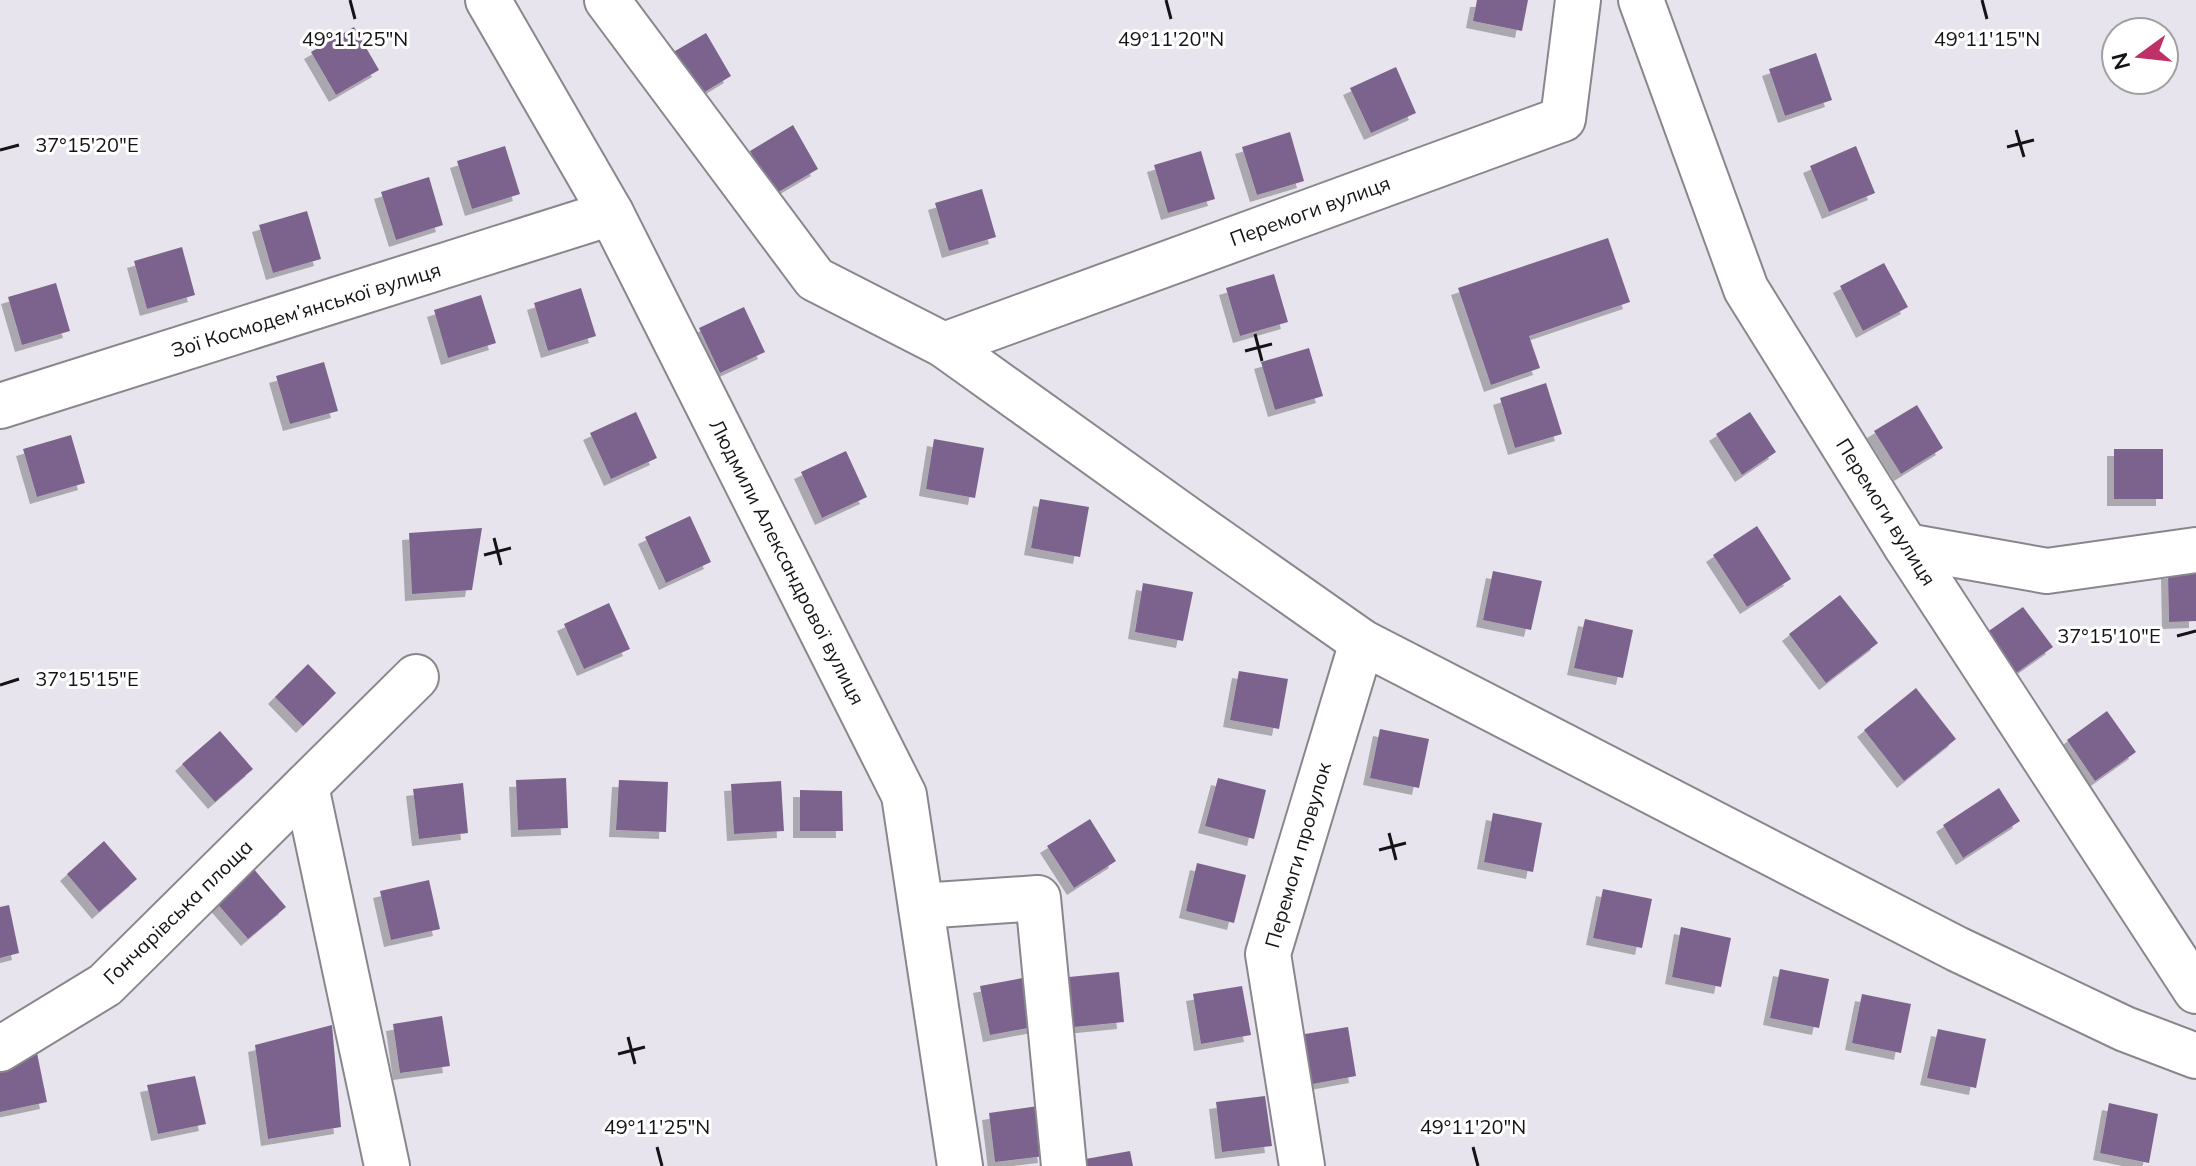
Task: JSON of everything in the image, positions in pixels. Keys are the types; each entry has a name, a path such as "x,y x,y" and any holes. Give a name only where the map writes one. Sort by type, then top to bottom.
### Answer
{"street":[{"name":"Людмили Александрової вулиця","path":"488,0 611,213 904,795 960,1166"},
{"path":"607,0 815,279 944,345 1362,642 1957,949 2125,1029 2196,1056"},
{"name":"Перемоги вулиця","path":"944,345 1563,119 1578,0"},
{"name":"Перемоги вулиця","path":"1641,0 1746,289 1906,546 2196,991"},
{"name":"Зої Космодем’янської вулиця","path":"0,406 611,213"},
{"path":"1906,546 2047,571 2196,550"},
{"name":"Перемоги провулок","path":"1302,1166 1268,954 1362,642"},
{"name":"Гончарівська площа","path":"0,1049 105,985 416,677"},
{"path":"306,786 387,1166"},
{"path":"921,906 1038,898 1064,1166"}],"building":[{"path":"1477,0 1528,0 1522,31 1473,21"},
{"path":"354,27 379,70 336,95 311,52"},
{"path":"706,33 731,76 688,102 663,58"},
{"path":"1816,53 1832,100 1785,116 1769,69"},
{"path":"1396,67 1416,113 1371,133 1350,88"},
{"path":"793,125 818,169 775,194 750,151"},
{"path":"1290,132 1304,181 1257,195 1242,147"},
{"path":"505,146 520,194 472,209 457,161"},
{"path":"1856,146 1875,193 1829,212 1810,166"},
{"path":"1201,151 1215,199 1168,213 1154,165"},
{"path":"429,177 443,225 396,240 381,192"},
{"path":"982,189 996,237 949,251 935,203"},
{"path":"307,211 321,259 273,273 259,225"},
{"path":"1608,238 1630,302 1529,336 1540,368 1491,385 1458,288"},
{"path":"182,247 195,295 147,309 134,261"},
{"path":"1884,263 1908,307 1863,331 1840,286"},
{"path":"1274,274 1288,322 1240,336 1226,288"},
{"path":"56,283 70,331 22,345 8,297"},
{"path":"581,288 596,336 548,351 534,303"},
{"path":"481,295 496,343 448,358 434,310"},
{"path":"744,307 765,352 720,373 699,328"},
{"path":"1309,348 1323,396 1275,410 1261,362"},
{"path":"324,362 338,411 290,424 276,376"},
{"path":"1546,383 1562,434 1515,448 1500,398"},
{"path":"1917,405 1943,448 1901,474 1874,431"},
{"path":"636,412 657,458 611,479 590,433"},
{"path":"1750,412 1776,452 1742,475 1716,434"},
{"path":"71,435 85,483 37,497 23,449"},
{"path":"934,439 984,448 975,498 926,489"},
{"path":"2114,449 2163,449 2163,499 2114,499"},
{"path":"846,451 867,497 822,518 801,472"},
{"path":"1040,499 1089,507 1080,557 1031,548"},
{"path":"690,516 711,562 666,583 645,537"},
{"path":"1757,526 1791,579 1747,607 1713,555"},
{"path":"482,528 472,590 412,594 409,533"},
{"path":"1493,571 1542,581 1531,630 1483,620"},
{"path":"2196,571 2196,621 2169,622 2168,572"},
{"path":"1143,583 1193,592 1183,641 1135,632"},
{"path":"1840,595 1878,643 1826,683 1789,634"},
{"path":"609,603 630,649 584,669 564,624"},
{"path":"2023,607 2053,647 2012,676 1983,635"},
{"path":"1585,619 1633,630 1623,678 1574,668"},
{"path":"308,664 336,693 303,726 275,697"},
{"path":"1239,671 1288,679 1279,729 1230,720"},
{"path":"1916,688 1956,739 1904,781 1864,730"},
{"path":"2107,711 2136,752 2095,781 2067,740"},
{"path":"1380,729 1429,739 1419,788 1370,778"},
{"path":"220,731 253,769 215,802 182,764"},
{"path":"566,778 568,828 518,830 516,780"},
{"path":"1218,778 1266,790 1254,839 1205,826"},
{"path":"619,780 668,782 666,832 616,830"},
{"path":"781,781 784,831 734,834 731,784"},
{"path":"463,783 468,833 419,839 413,789"},
{"path":"1999,788 2020,821 1963,858 1943,825"},
{"path":"800,790 842,791 843,831 800,831"},
{"path":"1493,813 1542,823 1533,872 1484,862"},
{"path":"1090,819 1116,861 1074,888 1047,846"},
{"path":"104,841 137,879 99,912 67,874"},
{"path":"1197,863 1246,875 1234,923 1186,911"},
{"path":"253,868 286,907 248,939 215,901"},
{"path":"429,880 440,929 391,940 380,891"},
{"path":"1603,889 1652,899 1642,948 1593,938"},
{"path":"9,905 19,953 0,958 0,907"},
{"path":"1681,927 1731,938 1721,987 1672,977"},
{"path":"1780,969 1829,979 1819,1028 1770,1018"},
{"path":"1119,972 1124,1022 1074,1027 1069,977"},
{"path":"1028,977 1038,1026 990,1035 980,986"},
{"path":"1242,986 1251,1035 1201,1044 1193,994"},
{"path":"1862,994 1911,1004 1901,1053 1852,1043"},
{"path":"442,1016 450,1066 400,1073 393,1024"},
{"path":"332,1025 341,1127 268,1139 255,1045"},
{"path":"1348,1027 1356,1076 1307,1085 1299,1035"},
{"path":"1938,1029 1986,1039 1976,1088 1927,1078"},
{"path":"37,1053 47,1102 0,1112 0,1060"},
{"path":"195,1076 206,1124 158,1134 147,1085"},
{"path":"1265,1096 1272,1146 1222,1152 1216,1102"},
{"path":"2109,1103 2158,1114 2149,1163 2100,1153"},
{"path":"1038,1106 1045,1156 995,1162 989,1113"},
{"path":"1130,1151 1133,1166 1082,1166 1080,1160"}]}
